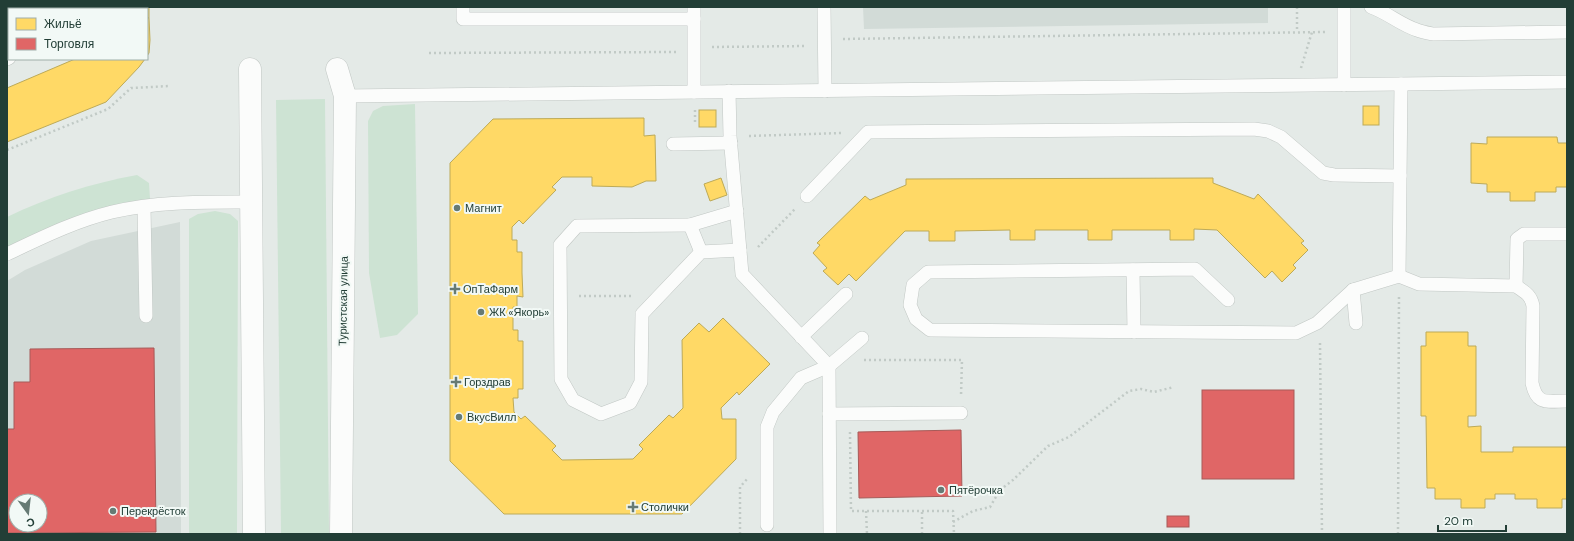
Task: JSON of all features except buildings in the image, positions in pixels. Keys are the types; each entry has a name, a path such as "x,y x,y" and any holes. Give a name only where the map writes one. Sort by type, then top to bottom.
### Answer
{"street":[{"path":"250,69 254,534"},
{"name":"Туристская улица","path":"337,69 345,96 341,534"}],"lane":[{"path":"463,7 463,19 694,13 694,92"},
{"path":"824,7 825,91"},
{"path":"1344,7 1344,85"},
{"path":"1372,7 1383,11 1399,22 1417,30 1433,34 1567,32"},
{"path":"345,96 1567,82"},
{"path":"1399,276 1401,84"},
{"path":"729,91 730,139 742,274 801,337 832,363"},
{"path":"807,196 868,132 1254,129 1268,131 1281,137 1323,173 1334,175 1400,176"},
{"path":"673,144 730,139"},
{"path":"7,254 56,231 111,212 171,202 251,202"},
{"path":"144,207 146,316"},
{"path":"737,211 690,225 577,226 560,245 561,379 573,400 601,414 630,403 641,382 642,314 701,252 740,250"},
{"path":"690,225 701,252"},
{"path":"1516,286 1518,239 1524,234 1567,234"},
{"path":"1228,300 1195,269 928,272 913,285 910,305 916,319 930,330 1296,333 1317,323 1353,290 1399,276 1419,284 1516,286 1526,292 1531,299 1532,383 1534,393 1539,399 1546,401 1567,400"},
{"path":"1133,270 1134,332"},
{"path":"1353,290 1356,323"},
{"path":"801,337 846,294"},
{"path":"767,525 767,427 773,412 801,378 832,363 862,338"},
{"path":"830,534 829,414 832,363"},
{"path":"829,414 961,413"}],"path":[{"path":"1297,7 1297,32"},
{"path":"1295,85 1312,32"},
{"path":"429,53 676,52 708,47 813,46 824,40 1344,32"},
{"path":"7,150 108,110 131,88 170,86"},
{"path":"694,92 695,143"},
{"path":"730,139 868,132"},
{"path":"768,237 807,196"},
{"path":"1398,534 1399,276"},
{"path":"560,296 660,296"},
{"path":"1317,323 1319,335 1322,534"},
{"path":"832,363 962,360 961,413"},
{"path":"953,522 973,511 990,507 1000,490 1013,480 1048,446 1069,437 1130,391 1141,389 1154,392 1174,387"},
{"path":"850,414 851,511 953,511 954,534"},
{"path":"740,534 740,487 767,456"},
{"path":"866,511 867,534"},
{"path":"922,511 922,534"}],"shaded area":[{"path":"863,7 1268,7 1268,23 864,29"},
{"path":"180,222 181,534 7,534 7,281 25,270 91,241"}],"green space":[{"path":"325,99 329,534 281,534 276,100"},
{"path":"415,104 418,314 397,335 380,338 369,273 368,121 373,111 383,106"},
{"path":"137,175 149,183 150,199 7,250 7,217 54,197 103,182"},
{"path":"215,211 230,214 238,221 237,534 189,534 189,219 198,214"}],"place":[{"name":"Магнит","path":"457,208"},
{"name":"ОпТаФарм","path":"455,289"},
{"name":"ЖК «Якорь»","path":"481,312"},
{"name":"Горздрав","path":"456,382"},
{"name":"ВкусВилл","path":"459,417"},
{"name":"Пятёрочка","path":"941,490"},
{"name":"Столички","path":"633,507"},
{"name":"Перекрёсток","path":"113,511"}]}
